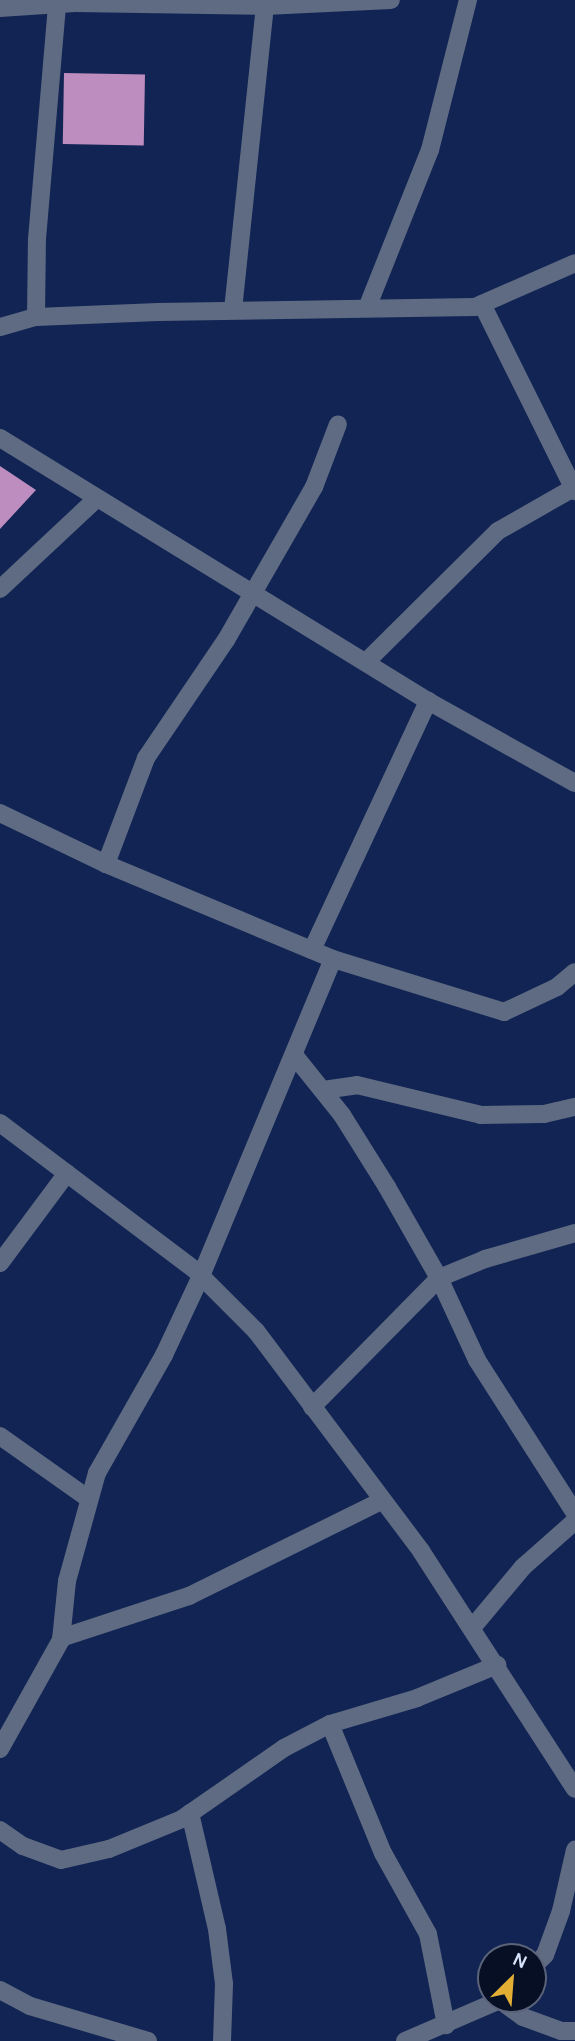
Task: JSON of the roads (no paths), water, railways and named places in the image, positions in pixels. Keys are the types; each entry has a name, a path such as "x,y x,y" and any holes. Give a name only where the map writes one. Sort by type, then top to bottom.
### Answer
{"street":[{"path":"0,8 57,4 265,6 391,0"},
{"path":"367,308 430,150 468,0"},
{"path":"36,317 37,239 57,4"},
{"path":"233,310 265,6"},
{"path":"0,327 36,317 482,304 575,263"},
{"path":"367,661 498,531 574,489 482,304"},
{"path":"106,864 146,758 253,593 314,487 338,424"},
{"path":"0,439 95,499 367,661 428,701 575,783"},
{"path":"0,589 95,499"},
{"path":"312,950 428,701"},
{"path":"0,814 106,864 333,959 504,1012 557,987 575,972"},
{"path":"0,1749 61,1638 67,1581 97,1473 164,1355 201,1276 333,959"},
{"path":"295,1055 323,1090 439,1278 477,1360 575,1513"},
{"path":"323,1090 357,1085 481,1115 544,1114 575,1107"},
{"path":"0,1123 201,1276 256,1331 383,1500 472,1628 575,1787"},
{"path":"0,1263 67,1173"},
{"path":"312,1407 439,1278 485,1259 575,1233"},
{"path":"0,1436 89,1499"},
{"path":"61,1638 189,1595 383,1500"},
{"path":"472,1628 523,1567 575,1521"},
{"path":"0,1830 23,1846 61,1860 109,1849 190,1813 284,1748 330,1724 417,1698 496,1665"},
{"path":"330,1724 383,1853 428,1934 446,2025"},
{"path":"190,1813 218,1928 224,1984 222,2041"},
{"path":"547,1950 561,1911 575,1850"},
{"path":"0,1990 30,2006 148,2041"},
{"path":"405,2041 477,2011"},
{"path":"518,2013 561,2031 575,2031"}]}
